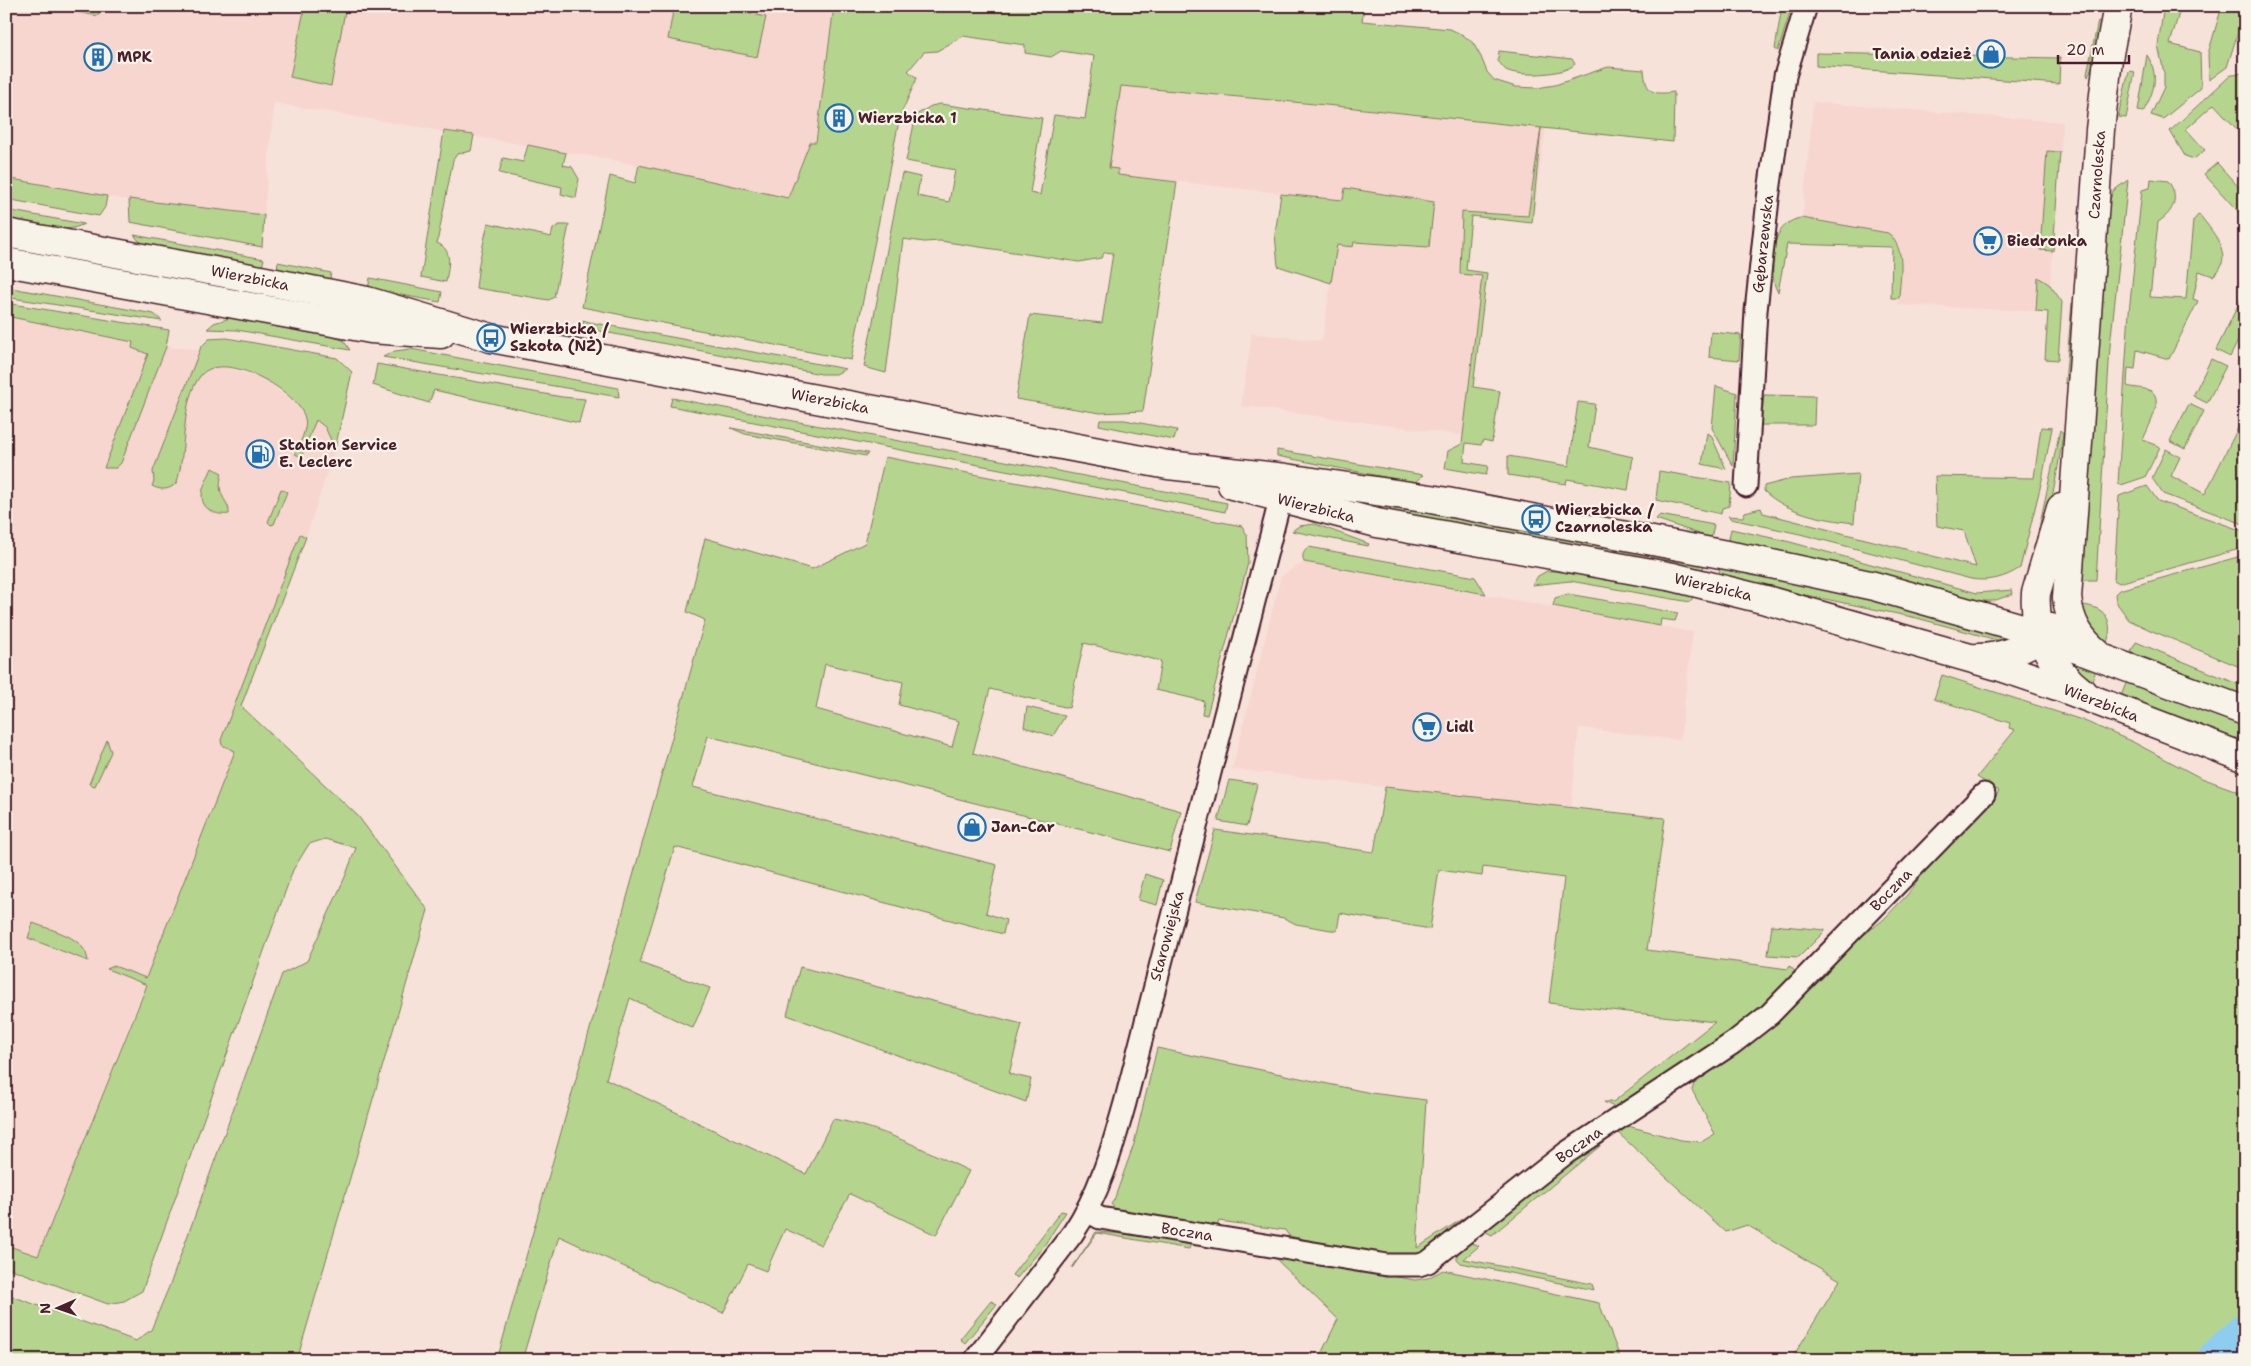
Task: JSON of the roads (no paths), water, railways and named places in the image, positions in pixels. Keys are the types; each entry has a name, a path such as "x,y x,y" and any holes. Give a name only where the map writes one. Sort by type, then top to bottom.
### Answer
{"street":[{"name":"Gębarzewska","path":"1746,486 1756,311 1768,199 1785,76 1806,6"},
{"name":"Czarnoleska","path":"2067,598 2103,98 2118,6"},
{"name":"Wierzbicka","path":"6,233 368,301 491,338 1283,488 1432,499 1716,552 1874,586 1988,618 2245,711"},
{"name":"Wierzbicka","path":"6,262 371,329 491,338"},
{"name":"Czarnoleska","path":"2078,434 2070,474 2036,593 2035,606 2042,636 2053,662 2062,674 2090,699"},
{"name":"Wierzbicka","path":"1283,488 1376,523 1709,585 1972,658 2090,699 2245,758"},
{"name":"Starowiejska","path":"975,1360 1038,1280 1087,1211 1101,1182 1125,1103 1283,488"},
{"path":"1988,618 2006,616 2020,610 2036,593"},
{"path":"1972,658 1990,658 2007,654 2042,636 2057,623 2067,598"},
{"path":"2067,598 2070,618 2076,631 2084,641 2106,660"},
{"name":"Boczna","path":"1087,1211 1100,1218 1387,1265 1420,1265 1428,1262 1566,1153 1733,1043 1770,1014 1984,794"}],"waterway":[{"path":"2218,1360 2245,1335"}],"place":[{"name":"Tania odzież","path":"1991,54"},
{"name":"MPK","path":"98,57"},
{"name":"Wierzbicka 1","path":"839,118"},
{"name":"Biedronka","path":"1988,241"},
{"name":"Wierzbicka / Szkoła (NŻ)","path":"491,338"},
{"name":"Station Service E. Leclerc","path":"260,454"},
{"name":"Wierzbicka / Czarnoleska","path":"1536,519"},
{"name":"Lidl","path":"1427,727"},
{"name":"Jan-Car","path":"972,827"}]}
